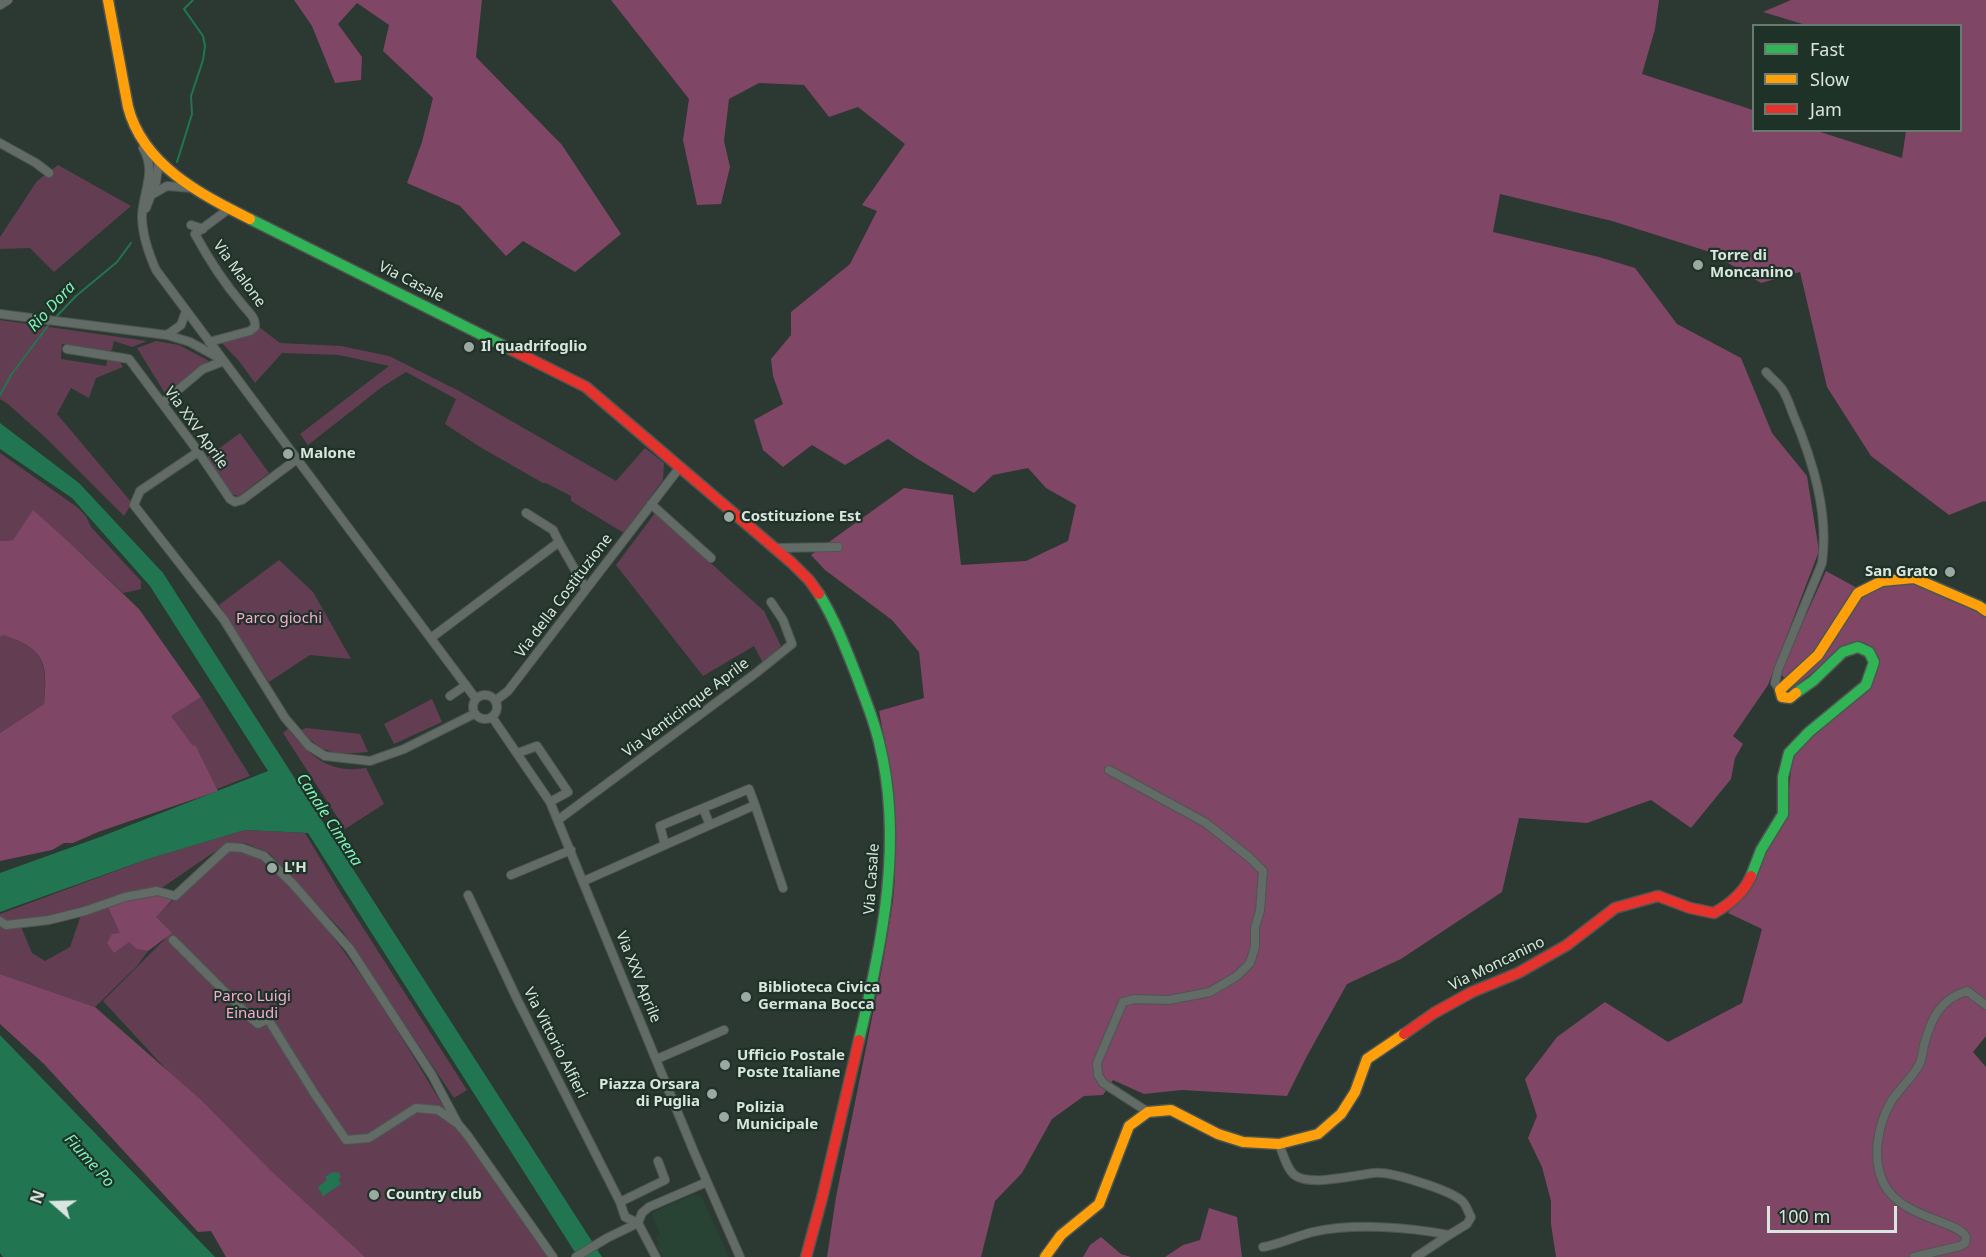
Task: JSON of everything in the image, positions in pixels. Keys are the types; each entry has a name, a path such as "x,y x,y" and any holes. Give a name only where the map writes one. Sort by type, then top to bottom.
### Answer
{"main road":[{"name":"Via Casale","path":"108,0 119,66 134,125 159,160 177,177 192,188 230,208 585,387 811,581 830,612 870,713 882,754 890,808 890,868 886,910 871,990 813,1236"},
{"path":"1780,690 1818,655 1858,593 1882,581 1914,578 1986,611"},
{"name":"Via Moncanino","path":"1148,1112 1170,1110 1218,1134 1243,1142 1279,1144 1318,1134 1341,1114 1355,1092 1367,1059 1434,1013 1472,992 1518,973 1567,945 1615,908 1658,896 1690,908 1714,913 1728,905 1746,887 1761,850 1783,814 1783,777 1789,753 1809,732 1866,685 1874,662 1869,652 1858,647 1843,652 1813,681 1790,698 1782,697 1780,690"},
{"path":"1045,1257 1061,1235 1099,1204 1129,1126 1148,1112"},
{"path":"806,1257 813,1236"},
{"path":"813,1236 814,1257"}],"street":[{"path":"0,5 8,0"},
{"path":"134,125 138,140 147,154 150,174 142,217 146,242 156,270 476,699"},
{"path":"0,143 48,173"},
{"path":"142,217 153,194 159,160"},
{"path":"153,194 167,186 192,188"},
{"name":"Via Malone","path":"209,342 250,331 255,327 256,322 208,258 195,234 230,208"},
{"name":"Via Malone","path":"191,225 203,229"},
{"path":"167,335 181,325 186,311"},
{"path":"0,314 167,335 190,342 224,360"},
{"name":"Via XXV Aprile","path":"68,349 129,359 230,499 235,502 242,500 297,459"},
{"path":"166,400 203,369 224,360"},
{"path":"1766,372 1783,390 1798,426 1811,464 1823,519 1822,563 1778,670 1775,684 1780,690"},
{"path":"198,452 140,491 134,505 224,620 285,718 309,746 325,756 370,761 404,748 474,714"},
{"name":"Via della Costituzione","path":"495,701 508,691 680,467"},
{"path":"651,504 711,558"},
{"path":"526,513 541,518 553,530 586,589"},
{"path":"432,638 559,542"},
{"path":"775,548 838,547"},
{"name":"Via Venticinque Aprile","path":"558,820 792,644 783,620 771,603"},
{"path":"450,696 466,684"},
{"path":"486,695 495,701 497,712 492,717 484,720 474,714 473,704 476,699 486,695"},
{"name":"Via XXV Aprile","path":"492,717 550,802 740,1257"},
{"path":"518,753 537,746 550,764 568,792 550,802"},
{"path":"1109,770 1206,824 1263,871 1260,911 1255,927 1255,947 1250,963 1237,976 1210,992 1169,1000 1135,999 1123,1002 1097,1063 1098,1075 1103,1083 1148,1112"},
{"path":"665,845 660,826 749,789 783,888"},
{"path":"584,881 755,805"},
{"path":"703,808 710,825"},
{"path":"0,921 6,925 49,920 85,911 125,897 157,891 175,896 228,847 242,848 264,856 292,883 350,949 432,1075 458,1124 553,1257"},
{"path":"511,876 571,850"},
{"name":"Via Vittorio Alfieri","path":"468,895 625,1216 638,1223 656,1257"},
{"path":"173,940 252,1020 258,1024 268,1019 346,1140 369,1138 416,1108 438,1110 458,1124"},
{"path":"1914,1257 1960,1246 1965,1243 1966,1237 1961,1230 1920,1214 1901,1204 1892,1196 1879,1173 1877,1147 1880,1130 1892,1101 1920,1064 1930,1027 1945,1002 1967,991 1986,1005"},
{"path":"657,1059 724,1030"},
{"path":"1279,1144 1293,1174 1302,1180 1320,1180 1377,1172 1396,1175 1444,1191 1463,1201 1471,1217 1467,1224 1416,1257"},
{"path":"620,1202 665,1180 658,1161"},
{"path":"576,1257 638,1223 648,1207 707,1182"},
{"path":"1263,1247 1277,1245 1312,1232 1336,1229 1418,1228 1449,1235"}],"shaded area":[{"path":"294,0 482,0 476,57 562,145 621,234 575,272 523,241 506,256 460,206 407,183 422,142 433,98 383,51 389,25 357,3 338,24 362,57 361,80 335,83 312,26"},
{"path":"611,0 1659,0 1655,29 1642,74 1752,110 1752,132 1820,132 1902,158 1906,132 1962,132 1962,24 1803,24 1763,12 1791,0 1986,0 1986,502 1949,515 1871,456 1827,387 1800,272 1761,283 1710,252 1612,221 1500,194 1493,232 1599,257 1635,268 1677,324 1741,358 1772,433 1807,476 1819,551 1768,685 1733,736 1743,744 1735,758 1731,779 1691,828 1651,800 1587,823 1519,818 1502,892 1401,959 1347,984 1287,1096 1182,1090 1144,1094 1113,1080 1103,1095 1084,1096 1052,1119 1022,1173 995,1201 981,1257 827,1257 836,1197 882,968 893,901 895,806 879,711 924,698 919,652 892,620 825,570 811,555 904,488 953,495 961,565 1026,561 1068,541 1076,505 1046,488 1028,468 993,475 974,493 888,439 845,465 812,445 783,467 763,450 754,420 783,404 773,376 771,359 791,335 791,312 850,264 877,211 862,205 905,144 858,107 829,117 804,85 759,83 729,99 724,141 730,167 721,204 697,205 683,140 689,99"},
{"path":"33,510 139,609 201,697 171,716 192,745 196,746 218,791 98,832 73,843 64,843 52,850 0,861 0,733 44,704 45,678 41,659 36,652 18,640 4,635 0,637 0,541 13,540"},
{"path":"1826,571 1868,594 1884,586 1912,581 1978,608 1986,616 1986,1036 1973,1052 1986,1067 1986,1257 1556,1257 1551,1224 1551,1201 1542,1167 1528,1138 1537,1116 1525,1079 1557,1037 1605,1002 1668,1042 1742,1003 1762,929 1728,913 1748,888 1786,814 1793,754 1869,687 1872,650 1842,649 1793,688 1780,673"},
{"path":"156,893 173,899 156,917 172,933 148,951 137,949 129,942 114,953 107,943 112,934 120,933 107,906"},
{"path":"0,974 95,1007 201,1100 272,1172 365,1257 226,1257 211,1231 198,1232 44,1064 0,1024"},
{"path":"694,1194 702,1197 729,1257 663,1257 657,1246 660,1243 656,1239 660,1233 651,1213"},
{"path":"1209,1208 1237,1217 1242,1257 1165,1257 1183,1245 1200,1240"},
{"path":"1101,1237 1121,1254 1131,1257 1083,1257 1090,1245"}],"green space":[{"path":"58,165 131,206 54,272 30,248 0,249 0,237 37,181"},
{"path":"0,320 147,341 132,347 114,341 112,350 109,351 62,344 61,359 106,366 108,358 112,358 112,361 120,362 123,367 96,378 89,398 71,388 57,414 132,503 124,516 46,438 0,399"},
{"path":"259,327 280,343 341,346 389,356 459,391 616,481 645,448 664,463 663,480 624,533 571,501 571,496 543,483 480,447 445,424 456,399 406,372 382,387 308,445 300,434 389,366 339,355 282,353 255,383 221,342"},
{"path":"156,341 179,345 209,361 197,368 166,395 137,348"},
{"path":"240,433 269,473 239,496 230,494 205,459"},
{"path":"0,453 77,507 86,516 91,527 141,581 141,589 123,593 33,511 13,540 0,541"},
{"path":"655,513 764,611 781,646 763,663 754,646 703,676 616,565"},
{"name":"Parco giochi","path":"279,560 313,592 351,659 310,655 269,682 219,605"},
{"path":"4,634 28,646 41,660 45,690 44,704 0,733 0,637"},
{"path":"201,697 250,776 217,789 196,746 192,746 170,716"},
{"path":"432,699 442,722 394,744 384,724"},
{"path":"306,728 360,734 368,752 339,753 323,749 301,730"},
{"path":"288,729 321,761 341,768 366,768 384,804 345,829 283,733"},
{"path":"245,830 305,833 467,1090 454,1098 343,932 269,853 245,843 226,844 163,887 76,910 10,922 21,927 32,953 45,961 70,947 81,915 107,906 127,940 148,951 137,966 95,1007 0,974 0,914 148,859"},
{"name":"Parco Luigi Einaudi","path":"228,850 253,855 272,866 291,885 333,938 389,1018 457,1129 469,1142 549,1257 365,1257 317,1217 201,1107 103,1001 166,938 155,917"}],"water":[{"path":"0,423 79,483 163,573 602,1257 578,1257 308,833 245,830 148,859 0,912 0,873 100,837 268,771 150,586 72,498 0,449"},
{"name":"Fiume Po","path":"0,1035 215,1257 3,1257 0,1253"},
{"path":"333,1172 339,1173 341,1177 338,1179 341,1184 323,1196 318,1187 327,1180 325,1177"}],"waterway":[{"name":"Rio Dora","path":"177,162 192,114 191,96 203,60 205,46 203,36 184,9 193,0"},
{"name":"Rio Dora","path":"54,319 76,296 117,262 131,243"},
{"name":"Rio Dora","path":"0,395 11,375 50,323"}],"traffic: fast":[{"path":"250,219 512,350"},
{"path":"819,594 844,645 875,726 886,779 890,817 890,854 882,930 859,1040"},
{"path":"1751,876 1761,850 1783,814 1783,777 1789,753 1809,732 1866,685 1874,662 1869,652 1858,647 1843,652 1813,681 1796,693"}],"traffic: slow":[{"path":"108,0 128,107 135,127 146,145 160,161 193,188 250,219"},
{"path":"1796,693 1790,698 1782,697 1780,690 1818,655 1858,593 1882,581 1914,578 1986,611"},
{"path":"1045,1257 1061,1235 1099,1204 1129,1126 1148,1112 1171,1110 1218,1134 1243,1142 1279,1144 1318,1134 1341,1114 1355,1092 1367,1059 1404,1034"}],"traffic: jam":[{"path":"512,350 586,387 792,563 819,594"},
{"path":"1404,1034 1434,1013 1472,992 1518,973 1567,945 1615,908 1658,896 1690,908 1714,913 1736,897 1745,888 1751,876"},
{"path":"806,1257 859,1040"}],"place":[{"name":"Torre di Moncanino","path":"1698,265"},
{"name":"Il quadrifoglio","path":"469,347"},
{"name":"Malone","path":"288,454"},
{"name":"Costituzione Est","path":"729,517"},
{"name":"San Grato","path":"1950,572"},
{"name":"L'H","path":"272,868"},
{"name":"Biblioteca Civica Germana Bocca","path":"746,997"},
{"name":"Ufficio Postale Poste Italiane","path":"725,1065"},
{"name":"Piazza Orsara di Puglia","path":"712,1094"},
{"name":"Polizia Municipale","path":"724,1117"},
{"name":"Country club","path":"374,1195"}],"water label":[{"name":"Canale Cimena","path":"329,820"}]}
